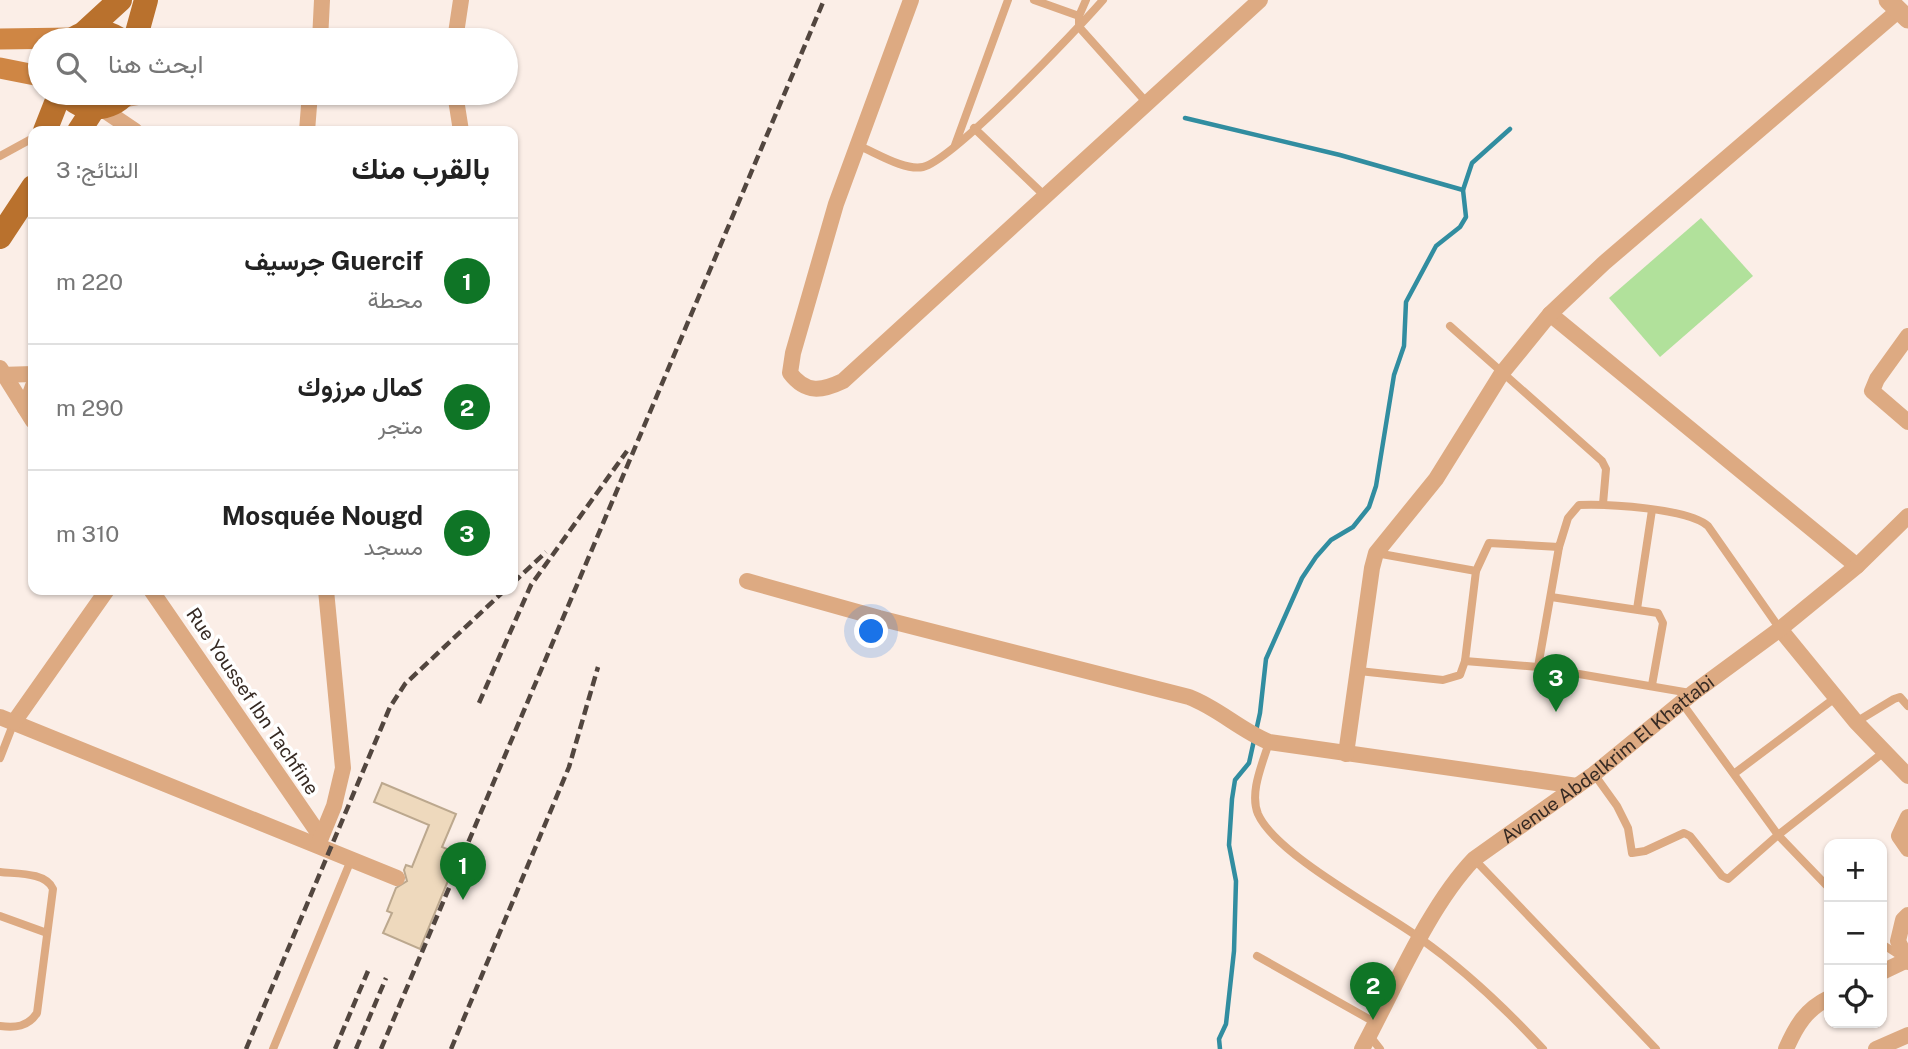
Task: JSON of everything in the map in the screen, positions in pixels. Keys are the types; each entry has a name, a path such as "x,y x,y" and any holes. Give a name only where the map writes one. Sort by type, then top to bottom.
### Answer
{"main road":[{"path":"87,28 120,0"},
{"path":"138,28 146,0"},
{"path":"0,39 28,38"},
{"path":"4,71 28,74"},
{"path":"48,126 56,105"},
{"path":"84,126 107,105"},
{"path":"0,237 28,195"}],"street":[{"path":"321,28 322,0"},
{"path":"457,28 461,0"},
{"path":"911,0 836,204 793,353 790,373 808,389 823,390 843,381 1260,0"},
{"path":"1346,754 1376,553 1436,479 1502,373 1550,314 1604,263 1898,10"},
{"path":"113,105 131,126"},
{"path":"307,126 309,105"},
{"path":"457,105 460,126"},
{"path":"1550,314 1857,566"},
{"path":"1908,336 1877,379 1872,391 1908,422"},
{"path":"2,372 28,374"},
{"path":"2,372 28,412"},
{"name":"Avenue Abdelkrim El Khattabi","path":"1369,1036 1421,939 1462,871 1474,859 1594,774 1688,698 1780,629 1857,566 1908,516"},
{"path":"747,580 879,618 1189,697 1208,704 1237,726 1269,742 1577,786"},
{"path":"103,595 7,720 319,842 351,860 397,878"},
{"name":"Rue Youssef Ibn Tachfine","path":"154,595 319,842"},
{"path":"319,842 334,806 343,768 326,595"},
{"path":"1780,629 1835,698 1908,776"},
{"path":"1908,817 1899,836 1908,849"},
{"path":"1887,970 1908,961 1898,941 1903,920 1908,915"},
{"path":"1786,1049 1795,1028 1806,1013 1824,1001"},
{"path":"1876,1049 1908,1035"}],"lane":[{"path":"954,148 1008,0"},
{"path":"1034,0 1079,16"},
{"path":"1086,0 1079,16 1079,27 1147,103"},
{"path":"857,145 911,167 921,167 954,148 1079,27 1103,0"},
{"path":"974,128 1045,196"},
{"path":"0,156 28,141"},
{"path":"1450,326 1605,465 1603,504"},
{"path":"1538,667 1559,547 1574,508 1603,504 1653,510 1697,519 1709,526 1780,629"},
{"path":"1637,609 1653,510"},
{"path":"1359,671 1443,680 1460,675 1465,661 1476,571 1489,543 1559,547"},
{"path":"1376,553 1476,571"},
{"path":"1551,597 1658,612 1663,623 1653,685"},
{"path":"1465,661 1538,667 1653,685 1688,698 1778,835 1824,883"},
{"path":"1856,722 1880,705 1904,696 1908,706"},
{"path":"1735,773 1835,698"},
{"path":"0,758 7,720"},
{"path":"1269,742 1255,801 1258,813 1269,832 1346,890 1421,939 1476,982 1544,1049"},
{"path":"1594,774 1617,806 1628,828 1633,855 1684,833 1728,879 1778,835 1884,752"},
{"path":"1474,859 1656,1049"},
{"path":"273,1049 351,860"},
{"path":"0,872 41,878 51,884 53,890 37,1013 30,1021 15,1028 0,1026"},
{"path":"0,916 47,933"},
{"path":"1887,947 1908,961"},
{"path":"1257,956 1369,1036 1380,1049"}],"green space":[{"path":"1701,218 1753,276 1660,357 1609,298"}],"building":[{"path":"382,783 456,814 442,847 459,854 420,949 383,933 392,913 387,911 396,888 407,881 404,870 406,865 412,867 429,825 374,802"}],"waterway":[{"path":"1185,118 1340,155 1463,190"},
{"path":"1220,1049 1219,1039 1226,1024 1234,951 1236,881 1229,845 1232,799 1235,780 1249,763 1260,713 1266,659 1302,578 1316,557 1331,540 1353,527 1369,507 1376,486 1394,375 1404,346 1406,302 1436,246 1460,227 1466,217 1463,190 1472,163 1510,129"}],"railway":[{"path":"381,1049 824,0"},
{"path":"479,703 531,585 627,451"},
{"path":"518,578 546,552"},
{"path":"246,1049 390,707 405,684 500,595"},
{"path":"451,1049 569,767 598,667"},
{"path":"335,1049 368,971"},
{"path":"356,1049 386,978"}],"place":[{"name":"Mosquée Nougd","path":"1556,712"},
{"name":"Guercif جرسيف","path":"463,900"},
{"name":"كمال مرزوك","path":"1373,1020"}]}
